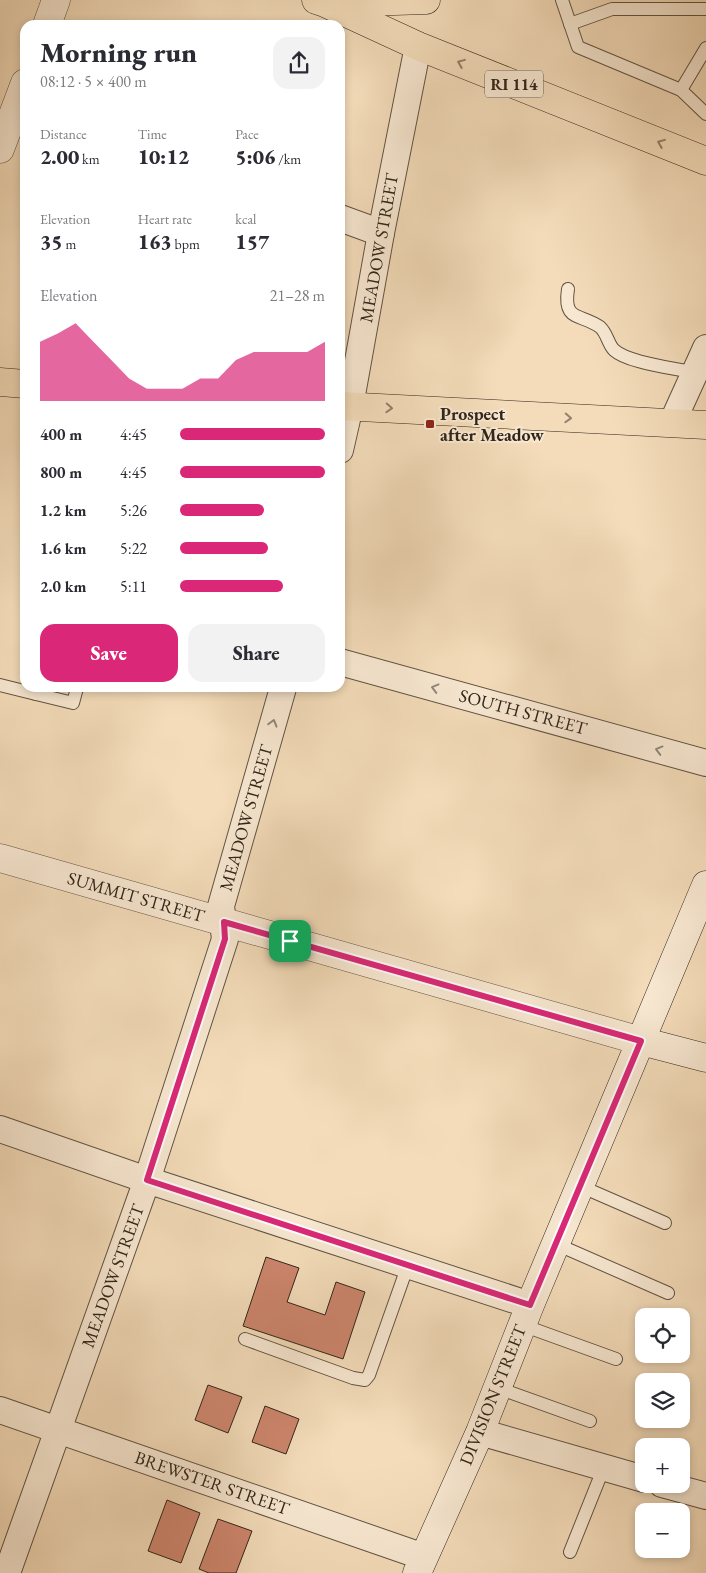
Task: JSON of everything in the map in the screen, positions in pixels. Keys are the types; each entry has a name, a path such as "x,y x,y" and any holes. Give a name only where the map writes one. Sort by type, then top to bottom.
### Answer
{"main road":[{"path":"320,1 426,0"},
{"name":"RI 114","path":"320,1 418,46 706,161"},
{"path":"0,150 20,96"},
{"path":"0,382 20,384"},
{"path":"345,406 706,425"},
{"name":"SUMMIT STREET","path":"0,858 706,1058"},
{"name":"DIVISION STREET","path":"421,1565 480,1432 526,1315 706,884"}],"street":[{"name":"MEADOW STREET","path":"345,406 418,46"},
{"path":"345,220 381,233"},
{"path":"672,423 706,348"},
{"name":"SOUTH STREET","path":"345,663 706,763"},
{"name":"MEADOW STREET","path":"8,1573 57,1429 147,1180 225,939 221,906 282,692"},
{"path":"0,1129 147,1180 408,1265 526,1315"},
{"name":"BREWSTER STREET","path":"0,1410 57,1429 421,1565"},
{"path":"480,1432 635,1476"},
{"path":"690,1492 706,1496"}],"lane":[{"path":"562,0 578,47 681,90 706,114"},
{"path":"570,24 612,9 706,9"},
{"path":"681,90 706,48"},
{"path":"568,289 566,303 574,316 602,329 614,349 634,360 695,372"},
{"path":"0,685 20,688"},
{"path":"41,692 73,703 76,692"},
{"path":"580,1186 665,1223"},
{"path":"556,1244 668,1293"},
{"path":"245,1339 353,1378 365,1380 369,1375 408,1265"},
{"path":"526,1315 616,1359"},
{"path":"498,1388 590,1421"},
{"path":"570,1552 604,1467"}],"building":[{"path":"266,1257 299,1268 287,1302 325,1315 336,1282 365,1292 343,1359 243,1326"},
{"path":"208,1385 242,1397 228,1433 195,1420"},
{"path":"265,1406 299,1419 286,1454 252,1442"},
{"path":"167,1500 200,1513 181,1563 148,1551"},
{"path":"218,1519 252,1531 236,1573 209,1573 199,1569"}],"place":[{"name":"Prospect after Meadow","path":"430,424"}],"route":[{"path":"224,922 290,941 641,1041 530,1305 147,1180 225,939 224,922"}]}
